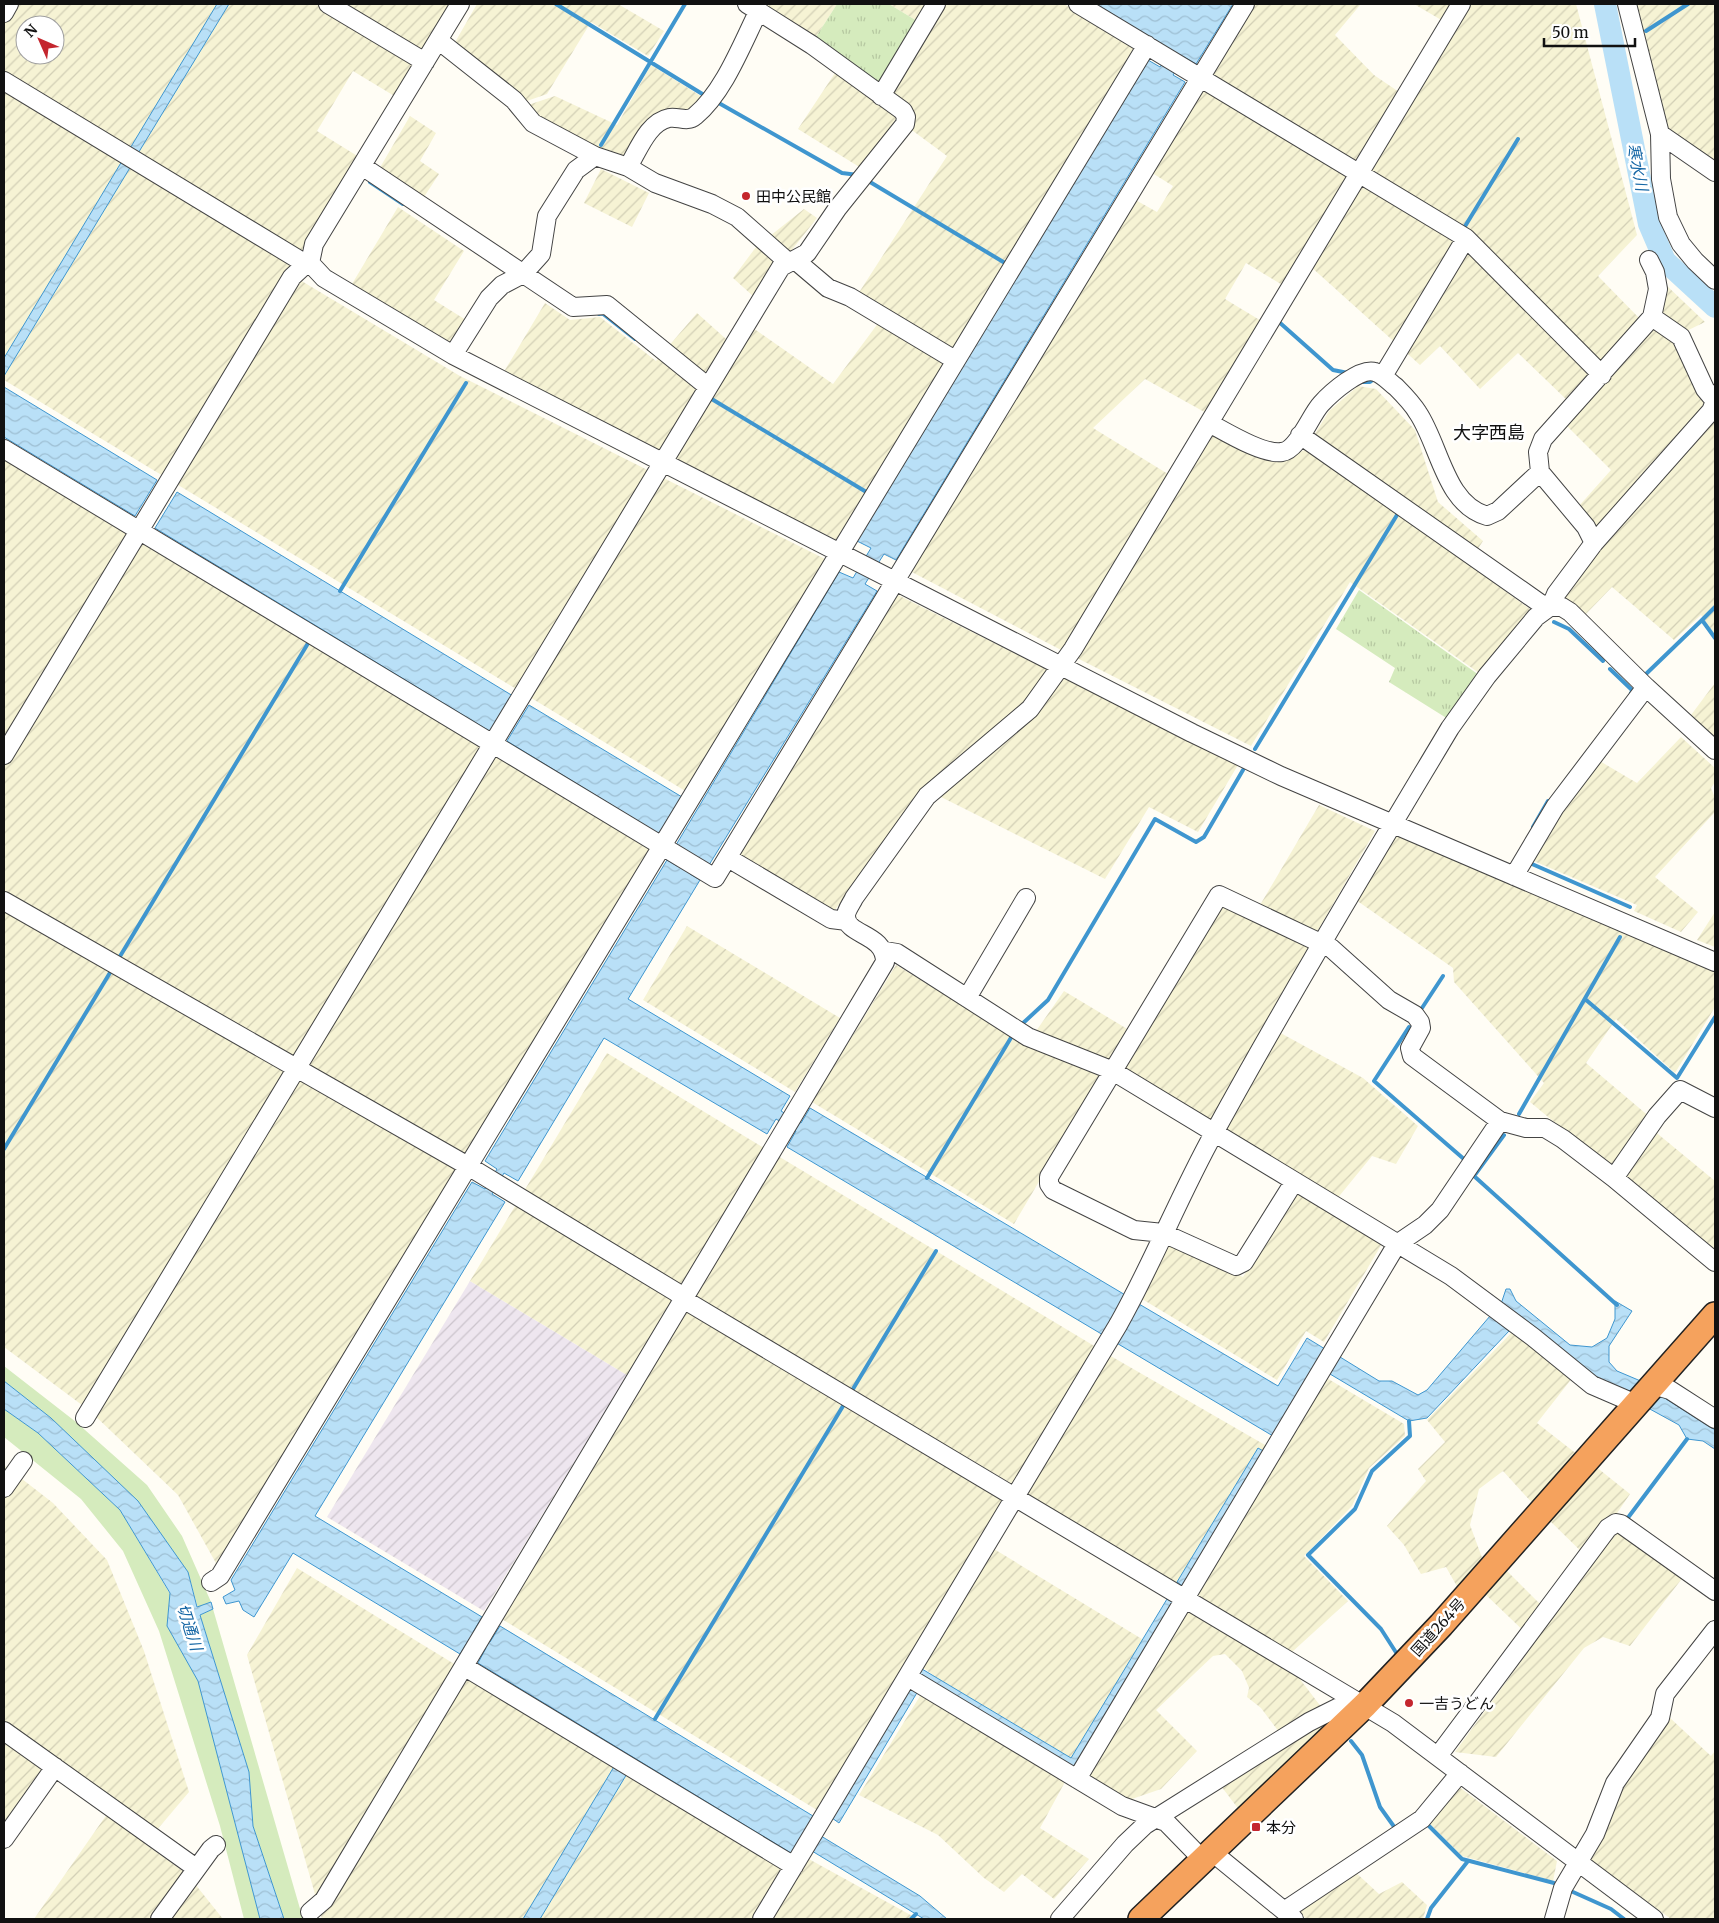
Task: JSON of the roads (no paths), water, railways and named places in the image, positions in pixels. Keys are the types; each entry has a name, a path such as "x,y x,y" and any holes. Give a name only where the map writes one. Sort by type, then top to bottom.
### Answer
{"highway":[{"name":"国道264号","path":"1141,1919 1365,1706 1442,1625 1715,1315"}],"street":[{"path":"4,13 9,4"},
{"path":"328,4 425,62"},
{"path":"4,755 292,277 308,263 314,244 460,4"},
{"path":"881,96 936,4"},
{"path":"1078,4 1466,238 1602,375"},
{"path":"4,449 714,878 728,858 1245,4"},
{"path":"310,1912 324,1900 885,962 885,952 881,946 851,927 847,922 846,915 854,898 927,796 1030,709 1061,666 1461,4"},
{"path":"1627,4 1660,134 1661,179 1668,217 1681,244 1694,261 1715,280"},
{"path":"85,1418 781,268 806,252 837,209 906,124 906,117 903,111 812,45 753,7 720,86 695,116 688,120 670,118 652,127 628,167"},
{"path":"438,40 514,100 533,123 595,156 628,167 655,183 712,204 737,217 828,288 850,297 955,360"},
{"path":"211,1582 220,1576 1147,45"},
{"path":"4,81 308,263 324,278 453,355 662,463 1282,776 1715,962"},
{"path":"1660,134 1715,172"},
{"path":"453,355 489,298 502,285 523,274 541,254 547,216 576,170 595,156"},
{"path":"362,166 573,307 607,305 708,386"},
{"path":"1383,376 1466,238"},
{"path":"1594,543 1586,527 1540,472 1538,452 1543,438 1602,375 1652,317 1658,289 1655,272 1649,260"},
{"path":"762,1919 1121,1319 1213,1134 1450,728 1487,676 1536,617 1551,606 1556,594 1594,543 1711,412 1715,401 1704,389 1682,337 1652,317"},
{"path":"1209,423 1270,452 1283,452 1293,446 1321,404 1346,382 1363,372 1374,371 1383,376 1406,398 1419,414 1458,497 1478,513 1487,516 1498,511 1540,472"},
{"path":"1300,435 1542,604 1562,606 1570,612 1646,687 1715,750"},
{"path":"1514,876 1554,807 1646,687"},
{"path":"728,858 831,919 847,922"},
{"path":"1294,1182 1244,1262 1236,1266 1163,1233 1134,1230 1053,1190 1049,1184 1049,1177 1111,1070 1219,895 1331,948 1389,1000 1415,1015 1420,1022 1421,1028 1410,1048 1412,1056 1500,1121 1526,1128 1545,1128 1563,1139 1614,1178 1715,1262"},
{"path":"967,998 1026,898"},
{"path":"4,901 494,1181 676,1292 683,1299 1393,1723 1654,1919"},
{"path":"885,952 897,953 1028,1037 1111,1070 1213,1134 1451,1276 1592,1385 1636,1404"},
{"path":"1614,1178 1657,1116 1680,1090 1715,1108"},
{"path":"1077,1779 1397,1244 1424,1225 1440,1210 1500,1121"},
{"path":"1653,1385 1670,1390 1715,1419"},
{"path":"4,1488 23,1461"},
{"path":"1438,1756 1608,1528 1621,1524 1715,1592"},
{"path":"1554,1919 1563,1888 1595,1834 1615,1783 1660,1718 1665,1694 1715,1630"},
{"path":"465,1667 794,1866"},
{"path":"908,1677 1122,1806 1166,1822 1208,1856 1289,1915 1422,1819 1460,1773"},
{"path":"1060,1919 1125,1844 1155,1818 1309,1722 1337,1708 1365,1706"},
{"path":"4,1731 196,1868"},
{"path":"4,1839 55,1767"},
{"path":"160,1919 211,1848 216,1845"}],"water":[{"path":"217,4 229,4 137,155 129,150"},
{"path":"1096,4 1233,4 1196,64 1184,57 1173,75 1185,82 896,560 884,554 865,584 877,591 709,865 699,859 690,874 700,880 628,999 790,1096 781,1111 801,1123 810,1108 1127,1296 1130,1319 1139,1304 1278,1386 1307,1338 1325,1349 1337,1362 1340,1357 1379,1381 1392,1381 1418,1395 1427,1390 1490,1316 1496,1321 1506,1308 1501,1304 1506,1289 1510,1289 1516,1301 1570,1345 1592,1347 1607,1338 1615,1319 1615,1301 1632,1311 1609,1346 1609,1362 1617,1371 1643,1382 1631,1395 1596,1381 1540,1332 1512,1313 1502,1325 1509,1331 1427,1418 1409,1421 1330,1374 1332,1370 1317,1362 1273,1436 787,1147 796,1131 776,1119 767,1134 604,1038 518,1181 504,1173 492,1194 505,1202 315,1516 482,1617 473,1632 490,1642 500,1626 813,1816 805,1831 819,1840 821,1836 920,1896 947,1919 924,1919 812,1851 814,1847 800,1838 791,1853 478,1663 486,1648 470,1638 460,1654 293,1553 254,1617 243,1610 239,1601 226,1604 223,1597 235,1590 231,1580 472,1182 485,1189 497,1169 485,1161 667,860 677,866 686,851 676,845 839,572 853,578 871,548 857,541 1148,60 1160,67 1171,50"},
{"path":"122,161 131,166 4,376 4,358"},
{"path":"4,387 157,480 135,516 4,437"},
{"path":"177,492 513,696 491,732 155,528"},
{"path":"529,705 682,797 659,834 507,741"},
{"name":"切通川","path":"4,1381 51,1418 138,1501 188,1572 197,1607 211,1602 213,1609 200,1615 249,1772 253,1826 284,1919 260,1919 198,1681 167,1626 170,1593 120,1510 38,1433 4,1409"},
{"path":"1660,1395 1715,1430 1715,1449 1703,1441 1687,1439 1679,1425 1648,1408"},
{"path":"1258,1448 1265,1452 1184,1587 1177,1582"},
{"path":"1167,1599 1174,1603 1074,1769 917,1676 922,1669 1071,1758"},
{"path":"911,1687 918,1691 839,1823 832,1818"},
{"path":"615,1765 628,1772 540,1919 523,1919"}],"waterway":[{"path":"556,4 704,95"},
{"path":"601,145 685,4"},
{"name":"寒水川","path":"1605,4 1649,224 1665,261 1715,307"},
{"path":"1646,31 1688,4"},
{"path":"717,102 842,173 858,175"},
{"path":"1464,228 1518,139"},
{"path":"370,182 403,204"},
{"path":"870,182 1005,263"},
{"path":"599,314 602,313 635,339"},
{"path":"1279,322 1333,370 1348,373"},
{"path":"1360,382 1370,382 1374,379"},
{"path":"340,591 466,383"},
{"path":"710,398 868,493"},
{"path":"1255,749 1397,515"},
{"path":"1715,607 1702,620 1715,638"},
{"path":"1647,673 1702,620"},
{"path":"1554,622 1569,629 1603,661"},
{"path":"119,958 310,640"},
{"path":"1610,669 1633,691 1631,693"},
{"path":"1021,1025 1048,1000 1155,819 1196,842 1204,837 1243,770"},
{"path":"1533,827 1548,801"},
{"path":"1532,864 1630,907"},
{"path":"1519,1114 1620,937"},
{"path":"4,1149 111,971"},
{"path":"1422,1008 1443,976"},
{"path":"1585,999 1677,1078 1715,1017"},
{"path":"1409,1027 1374,1081 1465,1160"},
{"path":"927,1178 1012,1036"},
{"path":"1504,1135 1474,1176 1617,1305"},
{"path":"853,1389 936,1251"},
{"path":"655,1719 843,1406"},
{"path":"1397,1654 1381,1629 1308,1555 1355,1509 1372,1471 1410,1436 1409,1421"},
{"path":"1627,1519 1687,1439"},
{"path":"1351,1741 1362,1755 1380,1807 1396,1827"},
{"path":"1426,1823 1462,1859 1554,1883"},
{"path":"1427,1919 1431,1908 1468,1861"},
{"path":"1573,1892 1611,1909 1624,1919"},
{"path":"911,1919 916,1914"}],"place":[{"name":"田中公民館","path":"746,196"},
{"name":"一吉うどん","path":"1409,1703"},
{"name":"本分","path":"1256,1827"}],"district":[{"name":"大字西島","path":"1489,432"}]}
